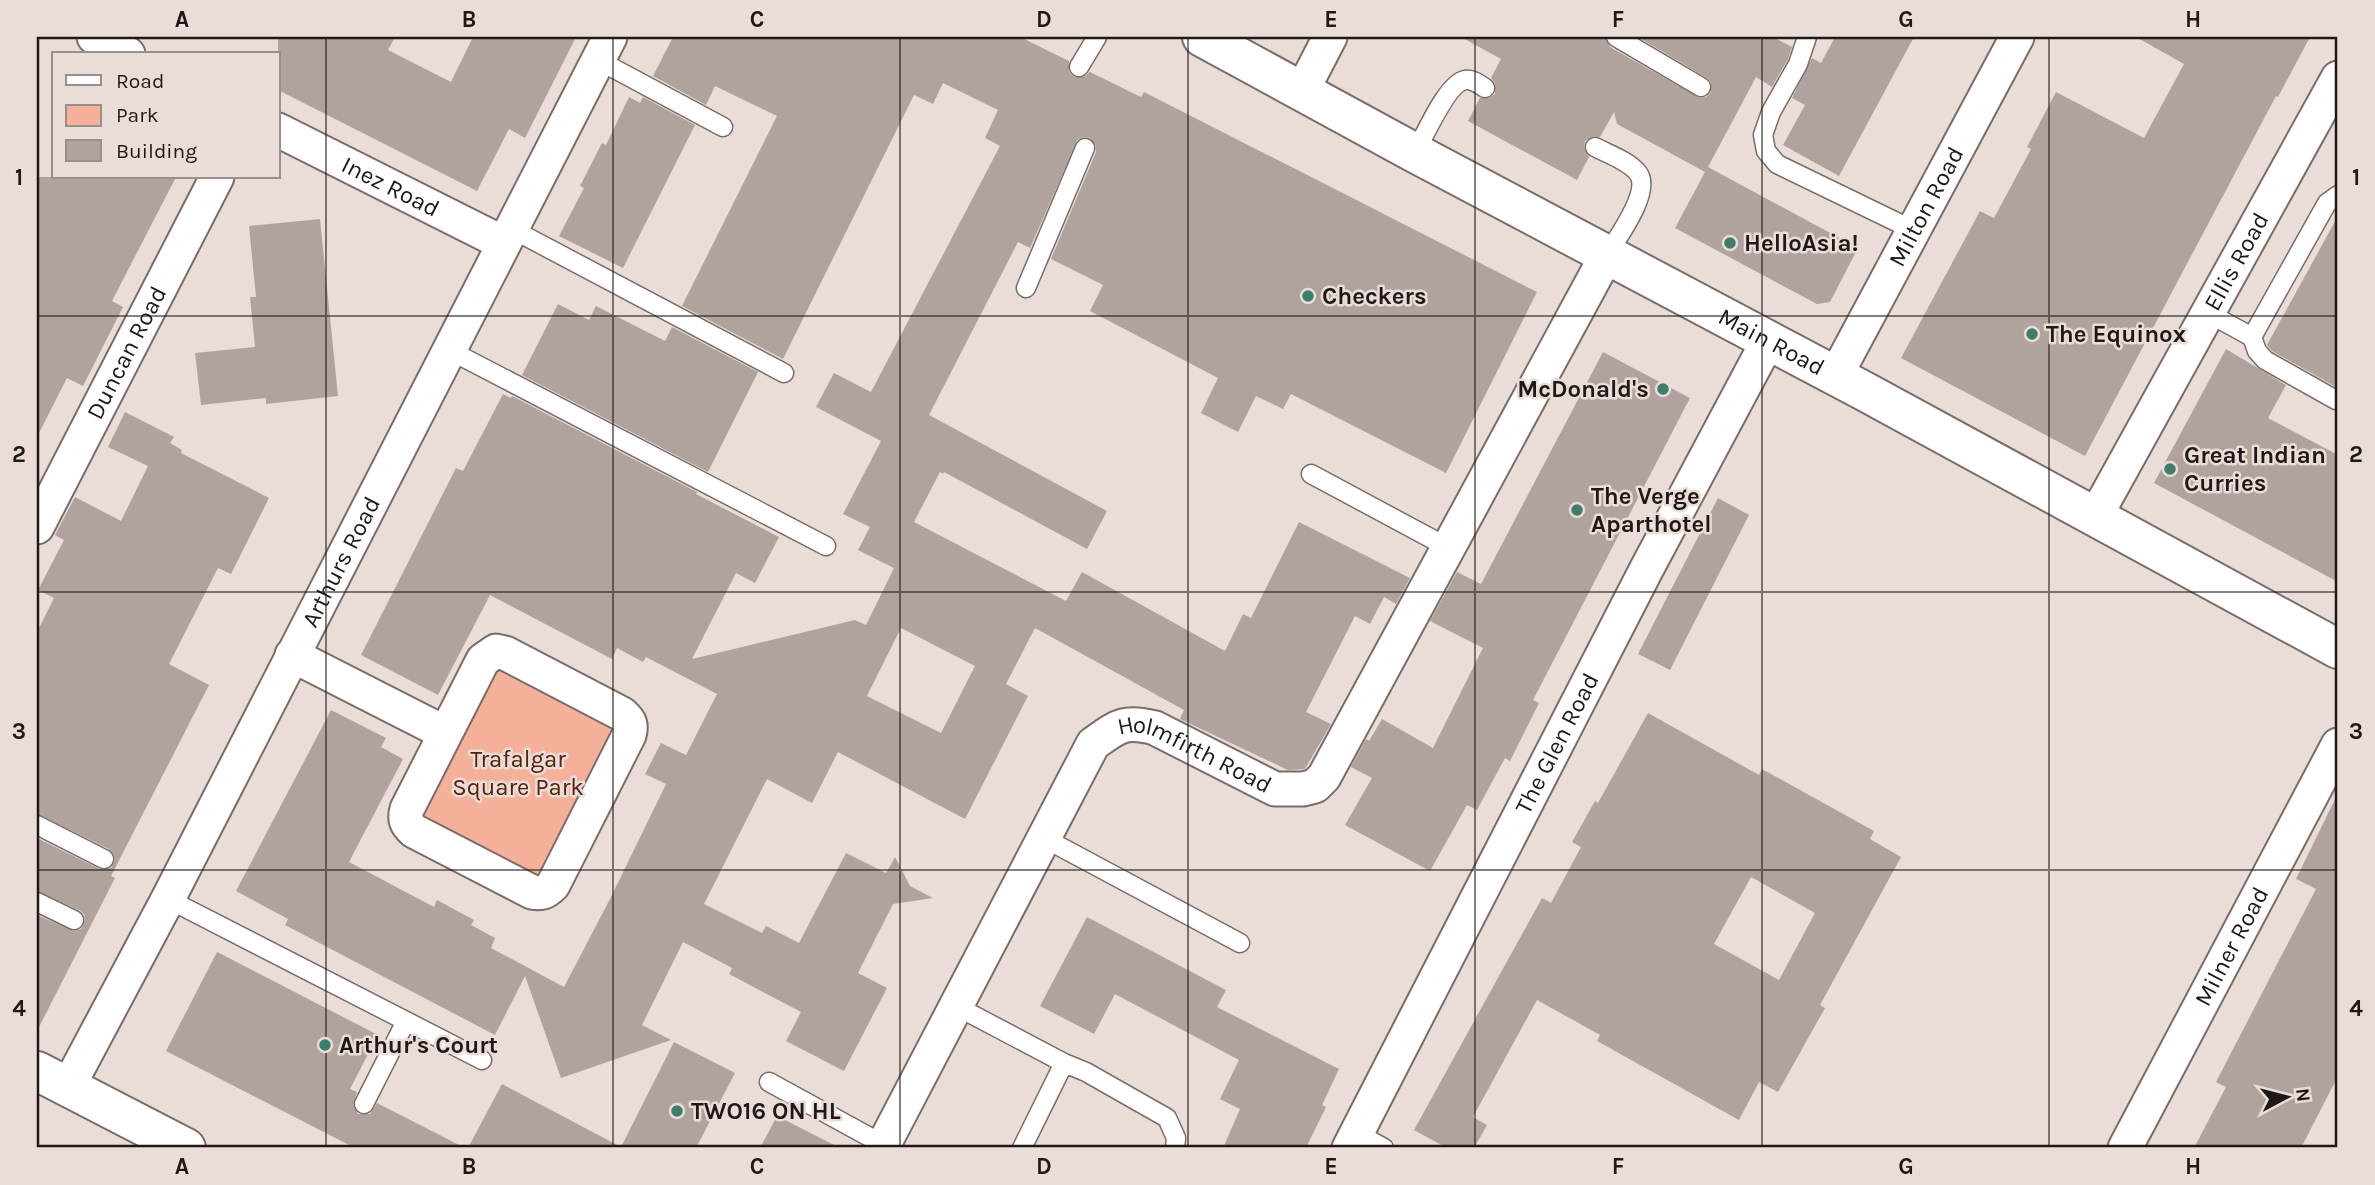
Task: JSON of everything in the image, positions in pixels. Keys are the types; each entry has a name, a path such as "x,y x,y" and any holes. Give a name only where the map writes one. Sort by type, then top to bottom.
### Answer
{"main road":[{"name":"Main Road","path":"1202,37 1415,153 1836,375 2338,649"},
{"path":"53,1079 186,1148"}],"street":[{"path":"94,37 124,52"},
{"path":"1302,91 1330,37"},
{"name":"Milton Road","path":"1836,375 2017,37"},
{"name":"Arthurs Road","path":"53,1079 168,899 604,49"},
{"name":"Ellis Road","path":"2095,517 2338,78"},
{"name":"Inez Road","path":"280,131 506,236"},
{"name":"Duncan Road","path":"37,527 216,178"},
{"name":"Holmfirth Road","path":"883,1147 1093,744 1115,729 1135,723 1155,728 1275,789 1315,786 1330,766 1608,253"},
{"name":"The Glen Road","path":"1363,1143 1646,570 1769,339"},
{"path":"496,651 505,653 629,719 629,736 553,885 547,891 540,894 532,891 407,825 407,809 445,733 482,660 496,651"},
{"path":"292,655 445,733"},
{"name":"Milner Road","path":"2125,1148 2338,745"}],"lane":[{"path":"1079,66 1097,37"},
{"path":"1616,37 1701,87"},
{"path":"1807,37 1798,64 1771,112 1763,135 1766,151 1777,164 1913,230"},
{"path":"604,49 723,127"},
{"path":"1415,153 1456,83 1472,80 1485,88"},
{"path":"1595,147 1628,165 1639,174 1641,184 1638,203 1608,253"},
{"path":"1026,288 1085,148"},
{"path":"2252,337 2327,204 2338,195"},
{"path":"506,236 784,373"},
{"path":"2208,313 2252,337 2264,360 2336,400"},
{"path":"449,350 826,547"},
{"path":"1311,474 1447,547"},
{"path":"37,825 104,859"},
{"path":"1044,838 1240,943"},
{"path":"168,899 482,1060"},
{"path":"37,902 74,920"},
{"path":"956,1006 1086,1072 1167,1118 1176,1138 1175,1148"},
{"path":"364,1104 406,1021"},
{"path":"1022,1148 1064,1063"},
{"path":"769,1082 883,1147"}],"green space":[{"name":"Trafalgar Square Park","path":"498,671 506,672 605,723 611,730 610,738 543,868 537,874 529,873 430,822 424,815 425,807 492,677"}],"building":[{"path":"278,37 395,37 388,50 451,82 473,37 576,37 525,138 509,129 477,191 280,91"},
{"path":"673,37 1020,37 1069,61 1069,72 1074,77 1084,77 1090,72 1141,97 1144,92 1537,292 1446,473 1291,394 1283,409 1256,396 1238,432 1201,413 1218,378 1090,311 1103,285 1051,259 1096,152 1096,146 1090,138 1078,139 1030,248 1018,242 929,415 1107,511 1087,549 940,472 914,522 1066,601 1082,572 1225,651 1243,614 1251,618 1299,522 1410,578 1396,604 1384,597 1370,624 1355,616 1306,712 1331,724 1305,769 1288,770 1180,719 1184,710 1035,628 1006,684 1028,696 965,819 838,752 812,803 767,779 704,904 762,933 766,926 799,943 846,853 886,873 895,857 910,886 933,898 893,904 858,973 887,988 844,1071 786,1041 801,1012 729,974 732,968 683,942 642,1025 671,1040 561,1078 525,976 495,1035 285,925 288,919 236,891 331,710 386,738 381,747 403,759 349,862 434,907 437,900 474,920 471,925 495,938 491,948 564,987 666,784 645,774 661,743 686,755 717,694 646,657 643,662 617,648 612,659 490,595 438,695 361,655 456,468 463,471 503,394 511,398 512,396 779,537 755,583 736,573 692,659 855,620 866,625 894,568 858,550 870,527 843,514 881,441 816,407 834,373 871,392 1000,146 985,138 998,110 943,83 933,104 914,95 783,359 682,306 777,116 715,86 706,105 653,76","holes":["901,628 975,666 941,733 867,696"]},
{"path":"1461,37 1605,37 1610,47 1700,98 1711,92 1711,82 1707,78 1638,37 1773,37 1792,47 1772,87 1756,77 1708,167 1858,248 1830,302 1817,304 1675,228 1705,172 1617,124 1614,112 1600,137 1594,136 1585,141 1584,148 1589,157 1577,180 1468,121 1480,98 1489,98 1495,94 1495,84 1491,78 1501,59"},
{"path":"1835,37 1914,37 1839,176 1783,145 1805,105 1792,98 1812,58 1821,63"},
{"path":"2136,37 2310,37 2085,456 1901,358 1980,211 1994,218 2031,149 2027,147 2056,92 2144,138 2184,64"},
{"path":"629,97 640,103 643,97 695,125 623,268 559,236 584,188 580,186 602,143 606,145"},
{"path":"37,177 175,178 112,301 123,307 83,386 67,378 37,437"},
{"path":"2338,216 2338,388 2272,351 2267,345"},
{"path":"320,219 338,396 266,404 266,398 201,405 195,353 255,347 250,297 256,297 249,226"},
{"path":"558,304 589,320 596,306 665,341 672,327 758,372 708,472 522,375"},
{"path":"2226,349 2286,385 2268,418 2338,455 2338,582 2154,483"},
{"path":"1603,352 1690,398 1533,700 1539,703 1510,761 1505,758 1477,810 1467,805 1430,871 1345,825 1372,778 1351,767 1366,739 1369,741 1382,719 1433,748 1483,648 1430,621 1457,572 1481,584"},
{"path":"125,412 174,437 170,443 182,450 181,453 269,498 231,574 218,568 169,664 209,685 111,876 115,878 37,1031 37,915 74,931 81,929 85,920 84,914 79,910 37,891 37,838 100,869 111,868 115,859 109,849 37,814 37,632 54,598 38,590 64,540 55,535 75,497 121,521 148,466 108,447"},
{"path":"1718,498 1749,515 1670,670 1638,654"},
{"path":"1648,713 1759,775 1762,769 1874,831 1870,839 1901,857 1820,1005 1825,1008 1778,1092 1759,1082 1739,1120 1597,1041 1600,1035 1537,1000 1473,1117 1487,1125 1474,1148 1447,1148 1414,1130 1542,898 1551,903 1581,847 1572,842 1595,801 1598,803","holes":["1751,877 1815,913 1779,980 1714,944"]},
{"path":"2338,793 2338,1076 2301,1148 2194,1148 2226,1087 2216,1082 2316,889 2296,879"},
{"path":"1087,917 1226,990 1217,1007 1339,1069 1322,1105 1326,1107 1306,1148 1223,1148 1240,1109 1220,1099 1239,1060 1115,994 1094,1034 1040,1006"},
{"name":"Arthur's Court","path":"217,952 378,1035 350,1089 357,1092 353,1105 358,1114 370,1114 377,1103 465,1148 355,1148 166,1051"},
{"path":"674,1042 735,1073 696,1148 468,1148 502,1084 621,1147"},
{"path":"777,1116 840,1148 760,1148"}],"place":[{"name":"HelloAsia!","path":"1730,243"},
{"name":"Checkers","path":"1308,296"},
{"name":"The Equinox","path":"2032,334"},
{"name":"McDonald's","path":"1663,389"},
{"name":"Great Indian Curries","path":"2170,469"},
{"name":"The Verge Aparthotel","path":"1577,510"},
{"name":"Arthur's Court","path":"325,1045"},
{"name":"TWO16 ON HL","path":"677,1111"}]}
